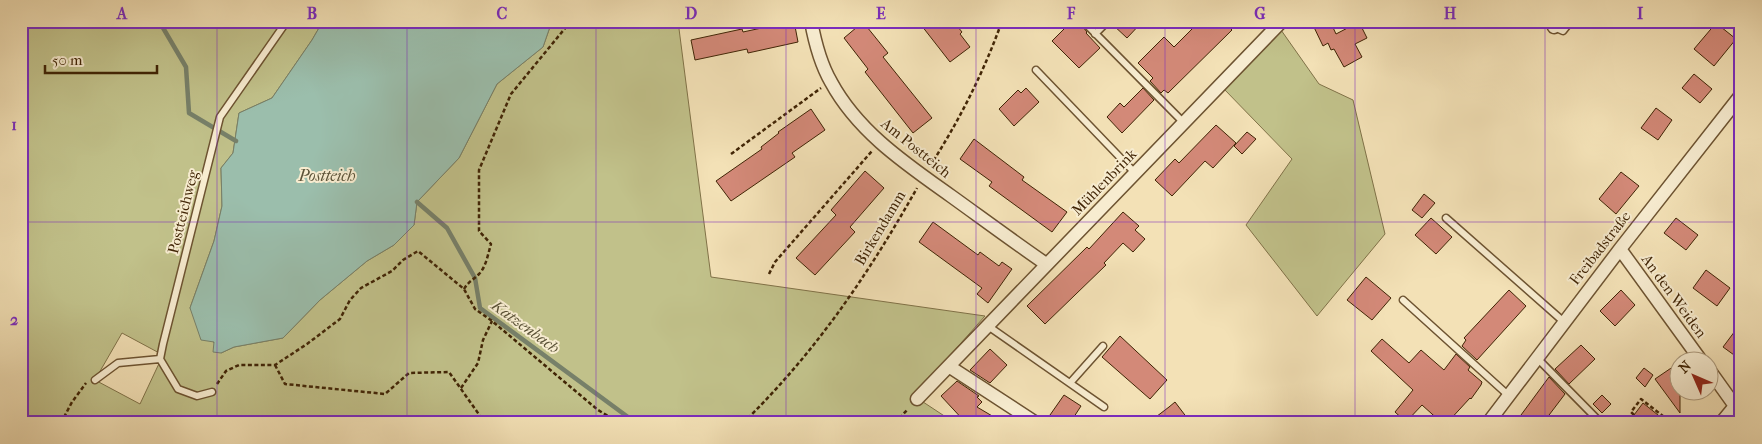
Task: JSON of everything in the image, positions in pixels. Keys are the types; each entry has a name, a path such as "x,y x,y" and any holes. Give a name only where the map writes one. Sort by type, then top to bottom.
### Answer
{"street":[{"name":"Am Postteich","path":"811,21 817,53 830,82 855,117 880,143 1046,264"},
{"name":"Mühlenbrink","path":"917,400 1282,21"},
{"name":"Freibadstraße","path":"1488,423 1620,249 1741,95"},
{"name":"An den Weiden","path":"1620,249 1695,352"},
{"path":"950,367 1036,423"},
{"path":"1720,386 1734,406 1722,423"}],"lane":[{"name":"Postteichweg","path":"160,359 220,116 287,21"},
{"path":"1083,21 1184,122"},
{"path":"1095,34 1108,21"},
{"path":"1552,24 1564,31 1571,21"},
{"path":"1036,70 1135,173"},
{"path":"1446,218 1564,322"},
{"path":"1403,300 1508,395"},
{"path":"988,326 1104,407"},
{"path":"1070,383 1103,346"},
{"path":"1537,358 1601,423"},
{"path":"95,380 118,363 160,359 178,389 196,396 212,392"}],"path":[{"path":"464,289 469,281 480,274 486,262 491,244 479,231 478,170 510,94 571,21"},
{"name":"Birkendamm","path":"743,423 791,372 843,307 864,276 953,127 989,56 1002,21"},
{"path":"731,154 830,82"},
{"path":"768,274 775,262 880,143"},
{"path":"212,392 226,371 239,365 275,365 307,344 340,319 350,300 361,288 392,271 418,251 464,289 475,310 492,321 598,410 620,423"},
{"path":"461,388 478,363 484,340 492,321"},
{"path":"275,365 285,384 385,394 409,373 449,372 485,423"},
{"path":"61,423 84,383 95,380"},
{"path":"895,423 917,400"},
{"path":"1634,415 1631,412 1641,400 1672,423"}],"green space":[{"path":"21,21 323,21 272,98 239,113 233,153 221,168 222,206 214,241 190,308 221,353 234,347 283,338 320,300 367,261 394,245 414,225 417,202 459,158 497,84 543,47 552,21 678,21 711,277 985,316 914,396 955,423 21,423","holes":["122,333 163,355 140,404 95,380"]},
{"path":"1281,30 1319,84 1353,100 1385,234 1317,316 1246,225 1292,159 1224,89"}],"water":[{"name":"Postteich","path":"323,21 552,21 543,47 497,84 459,158 417,202 414,225 394,245 367,261 320,300 283,338 234,347 221,353 213,352 214,342 201,340 190,308 214,241 222,206 221,168 233,153 239,113 272,98"}],"building":[{"path":"794,21 798,42 748,53 747,49 695,60 691,40 742,29 743,32"},
{"path":"918,21 953,21 962,32 960,34 970,47 950,62"},
{"path":"1072,21 1078,21 1100,48 1079,68 1052,41"},
{"path":"1113,21 1143,21 1127,38 1112,24"},
{"path":"1200,21 1223,21 1232,30 1168,93 1164,90 1161,93 1150,81 1153,78 1138,63 1164,37 1174,47"},
{"path":"1311,21 1330,21 1336,34 1359,22 1367,38 1355,44 1362,57 1344,67 1334,49 1331,50 1328,43 1323,46"},
{"path":"863,22 888,53 883,57 932,118 913,133 865,72 868,69 844,38"},
{"path":"1716,23 1736,39 1714,66 1694,49"},
{"path":"1694,74 1712,89 1700,103 1682,88"},
{"path":"1026,88 1039,102 1014,126 999,109 1018,90 1021,93"},
{"path":"1143,88 1154,100 1122,133 1107,117 1120,103 1124,107"},
{"path":"1656,108 1672,120 1658,140 1641,128"},
{"path":"811,109 825,130 792,153 795,157 731,201 716,181 762,149 761,147 778,132"},
{"path":"1216,125 1236,143 1213,168 1205,161 1172,196 1155,180 1175,159 1179,163"},
{"path":"1247,132 1256,139 1242,154 1234,146"},
{"path":"974,139 1024,177 1022,180 1067,212 1052,232 989,186 992,182 960,159"},
{"path":"865,171 884,188 850,227 855,232 815,275 796,258 836,215 831,210"},
{"path":"1621,172 1639,186 1616,214 1599,199"},
{"path":"1424,194 1435,203 1422,218 1412,210"},
{"path":"1123,212 1139,226 1135,230 1145,239 1133,252 1123,243 1104,263 1106,265 1045,324 1027,306 1087,247 1089,249"},
{"path":"1431,218 1452,237 1436,254 1415,235"},
{"path":"1676,218 1698,235 1686,250 1664,233"},
{"path":"933,222 978,255 980,252 999,266 1002,262 1012,269 988,303 977,294 982,288 919,242"},
{"path":"1706,270 1730,288 1717,306 1693,288"},
{"path":"1366,277 1391,298 1372,320 1347,300"},
{"path":"1509,290 1526,306 1477,360 1462,346 1466,340 1464,338"},
{"path":"1621,290 1635,305 1615,326 1600,311"},
{"path":"1741,323 1741,360 1723,347"},
{"path":"1120,336 1167,380 1150,399 1102,357"},
{"path":"1382,339 1409,363 1421,350 1444,370 1456,354 1470,367 1468,370 1482,382 1481,385 1471,399 1447,423 1442,423 1422,405 1406,422 1395,412 1413,390 1371,351"},
{"path":"1581,345 1595,359 1569,384 1555,369"},
{"path":"990,349 1007,365 990,383 970,370"},
{"path":"1644,368 1653,375 1645,387 1636,378"},
{"path":"1670,369 1670,399 1655,379"},
{"path":"1549,377 1565,394 1543,423 1531,423 1521,415"},
{"path":"957,381 979,396 977,397 982,402 977,407 1004,423 966,423 941,396"},
{"path":"1064,395 1081,406 1070,423 1062,423 1050,415"},
{"path":"1602,395 1611,404 1602,413 1593,404"},
{"path":"1175,402 1191,423 1148,423 1169,407"},
{"path":"1672,402 1680,402 1680,413"},
{"path":"1643,403 1668,423 1628,423"}],"waterway":[{"name":"Katzenbach","path":"159,21 186,67 189,113 236,141"},
{"name":"Katzenbach","path":"417,202 447,228 475,278 480,308 636,423"}]}
